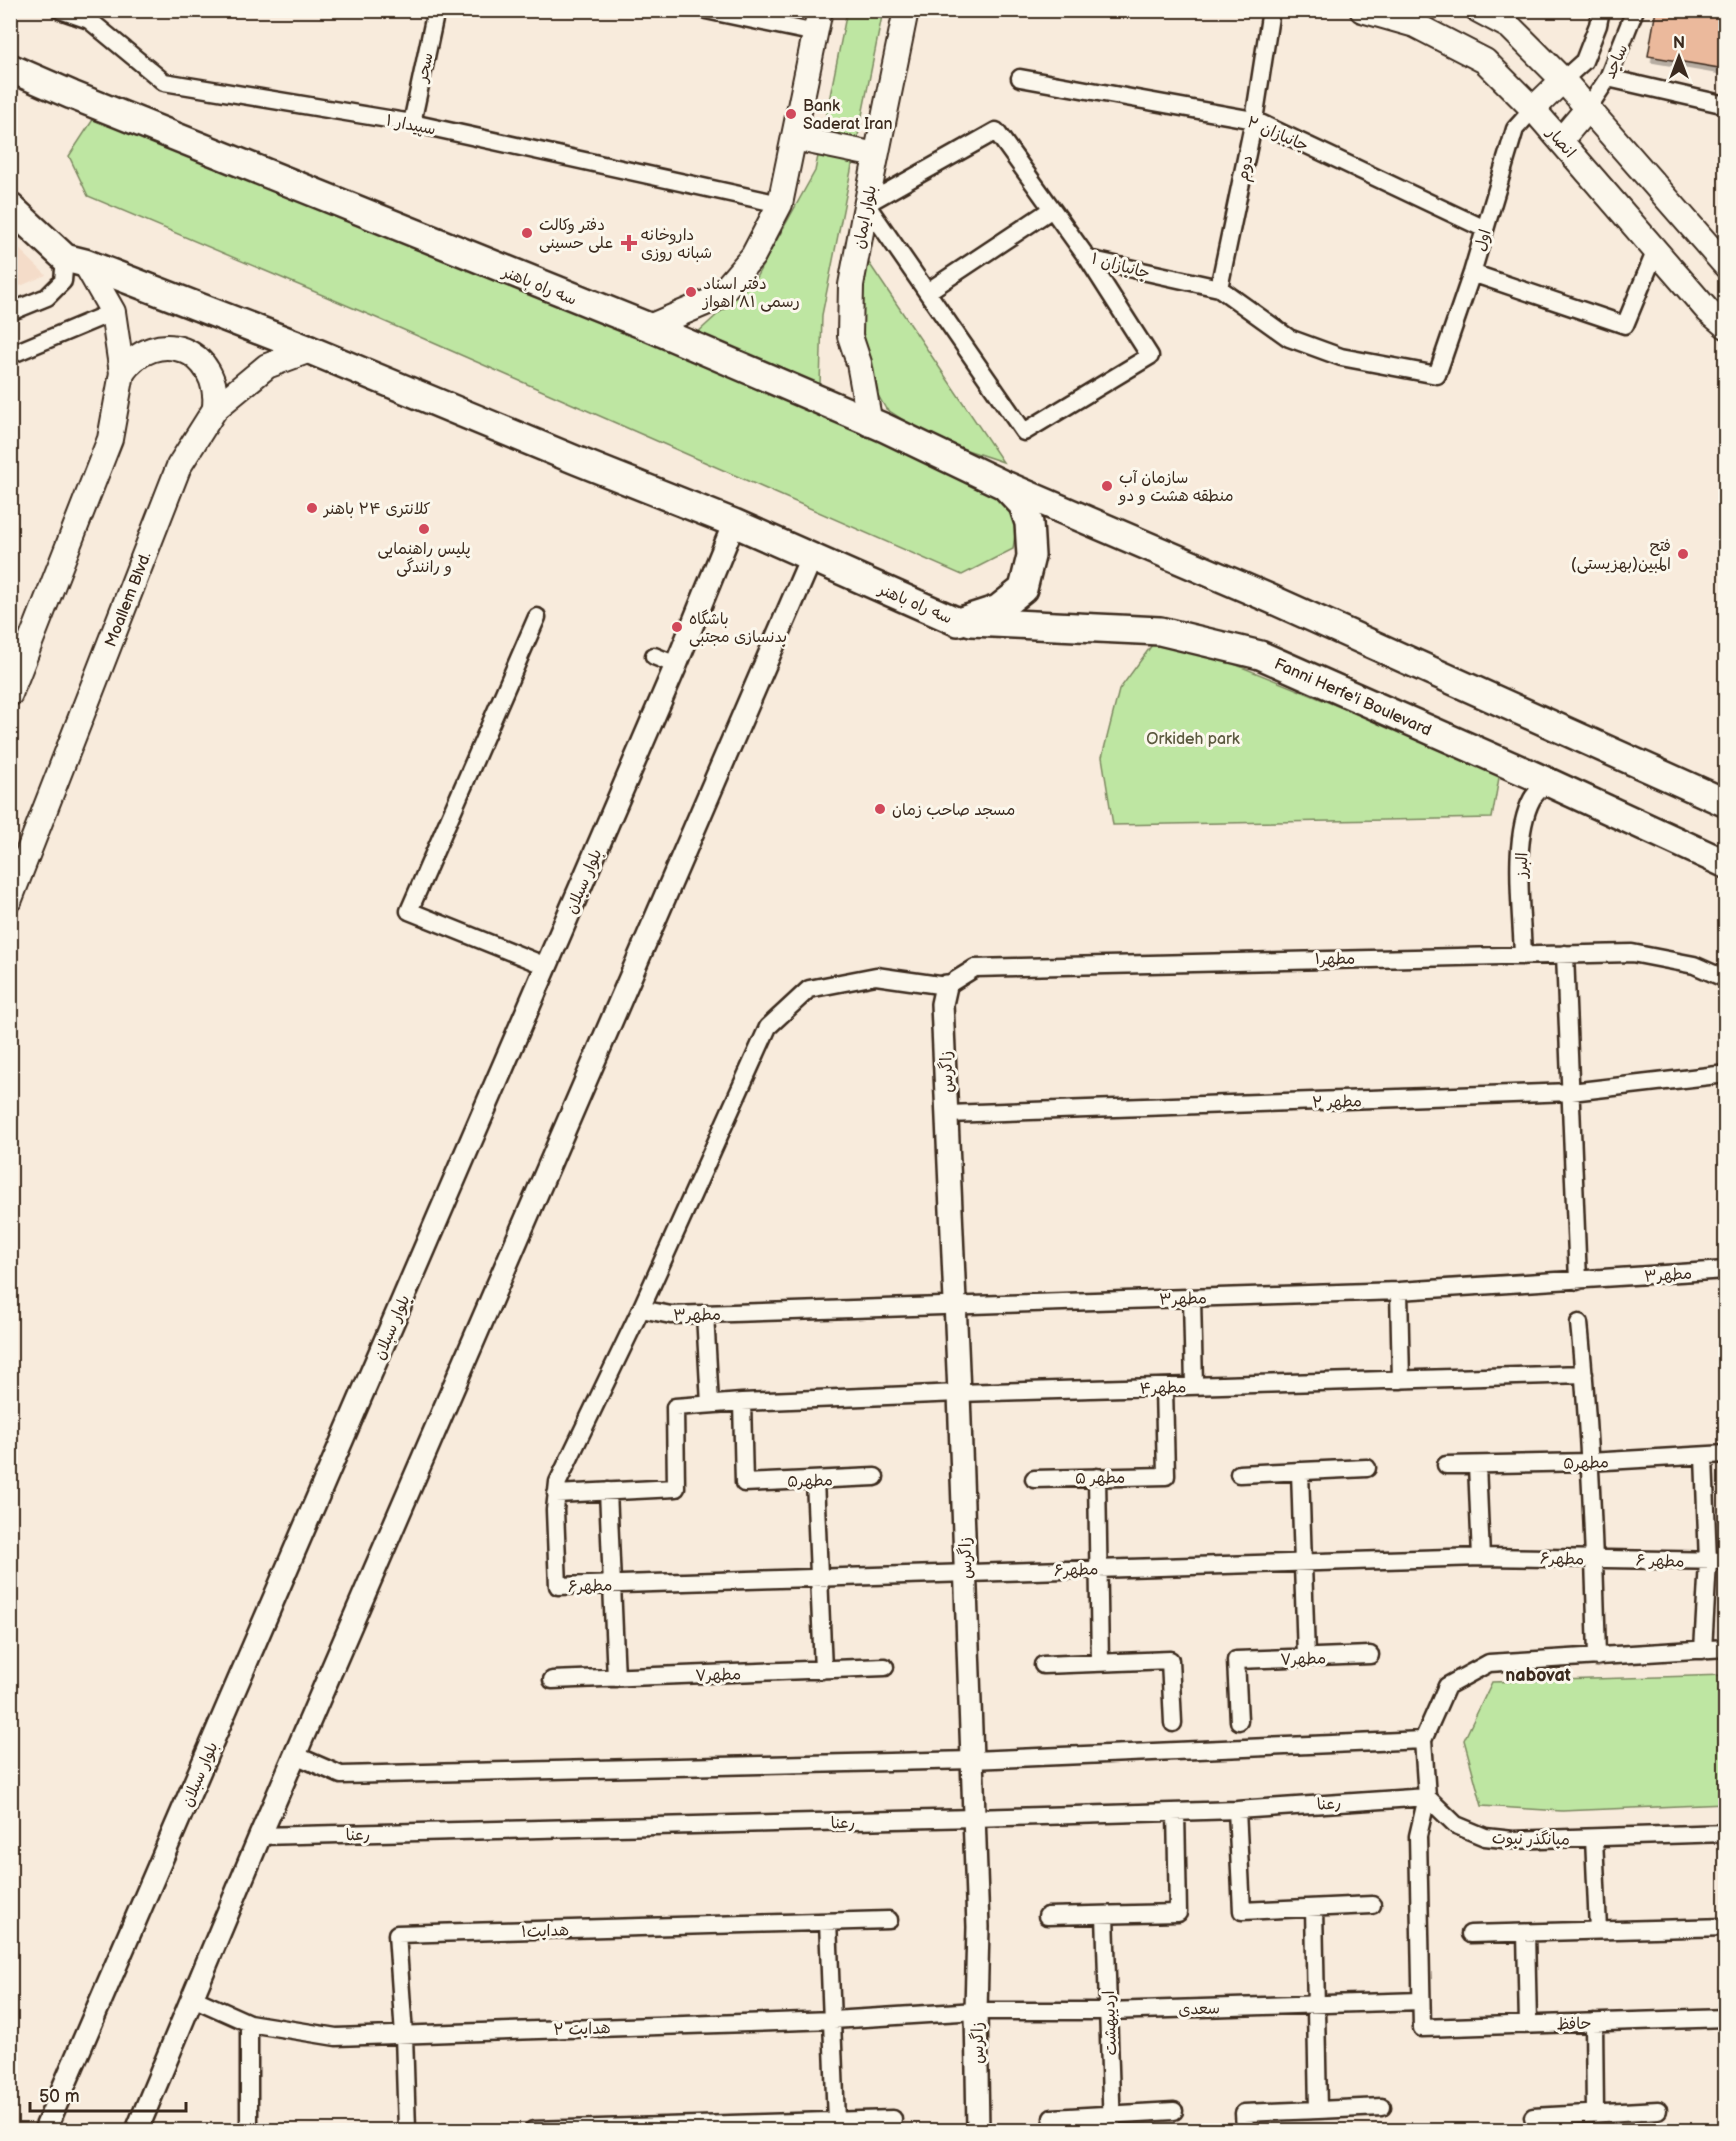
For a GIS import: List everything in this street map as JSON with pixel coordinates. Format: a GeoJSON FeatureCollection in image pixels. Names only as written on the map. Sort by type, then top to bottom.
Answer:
{"type":"FeatureCollection","features":[{"type":"Feature","properties":{"kind":"main road","name":"بلوار ایمان"},"geometry":{"type":"LineString","coordinates":[[870,424],[859,363],[850,336],[852,285],[866,204],[906,10]]}},
{"type":"Feature","properties":{"kind":"main road","name":"انصار"},"geometry":{"type":"LineString","coordinates":[[1362,10],[1415,25],[1485,61],[1533,109],[1708,310],[1725,326]]}},
{"type":"Feature","properties":{"kind":"main road"},"geometry":{"type":"LineString","coordinates":[[1478,10],[1510,27],[1563,80],[1725,266]]}},
{"type":"Feature","properties":{"kind":"main road"},"geometry":{"type":"LineString","coordinates":[[649,327],[717,298],[753,256],[780,204],[818,22]]}},
{"type":"Feature","properties":{"kind":"main road","name":"سه راه باهنر"},"geometry":{"type":"LineString","coordinates":[[10,68],[649,327],[870,424],[885,428],[1004,485],[1023,505],[1029,523],[1031,556],[1023,589],[998,609],[958,622],[734,523],[556,453],[310,351],[75,260],[12,208]]}},
{"type":"Feature","properties":{"kind":"main road"},"geometry":{"type":"LineString","coordinates":[[1533,109],[1563,80]]}},
{"type":"Feature","properties":{"kind":"main road"},"geometry":{"type":"LineString","coordinates":[[1561,140],[1588,108]]}},
{"type":"Feature","properties":{"kind":"main road"},"geometry":{"type":"LineString","coordinates":[[794,138],[876,155]]}},
{"type":"Feature","properties":{"kind":"main road"},"geometry":{"type":"LineString","coordinates":[[10,694],[110,439],[122,373],[113,312],[75,260]]}},
{"type":"Feature","properties":{"kind":"main road"},"geometry":{"type":"LineString","coordinates":[[122,373],[136,357],[155,348],[177,348],[187,351],[205,365],[211,375],[215,386],[215,409]]}},
{"type":"Feature","properties":{"kind":"main road","name":"Moallem Blvd."},"geometry":{"type":"LineString","coordinates":[[10,899],[179,466],[215,409],[267,366],[310,351]]}},
{"type":"Feature","properties":{"kind":"main road"},"geometry":{"type":"LineString","coordinates":[[1004,485],[1269,598],[1725,802]]}},
{"type":"Feature","properties":{"kind":"main road","name":"Fanni Herfe'i Boulevard"},"geometry":{"type":"LineString","coordinates":[[958,622],[1070,629],[1160,631],[1260,655],[1548,782],[1725,864]]}},
{"type":"Feature","properties":{"kind":"street","name":"سپیدار ۱"},"geometry":{"type":"LineString","coordinates":[[60,10],[90,15],[164,82],[412,123],[780,204]]}},
{"type":"Feature","properties":{"kind":"street","name":"سحر"},"geometry":{"type":"LineString","coordinates":[[412,123],[436,10]]}},
{"type":"Feature","properties":{"kind":"street"},"geometry":{"type":"LineString","coordinates":[[706,10],[818,22]]}},
{"type":"Feature","properties":{"kind":"street","name":"دوم"},"geometry":{"type":"LineString","coordinates":[[1219,288],[1254,120],[1271,10]]}},
{"type":"Feature","properties":{"kind":"street","name":"ساجد"},"geometry":{"type":"LineString","coordinates":[[1563,80],[1584,61],[1598,25],[1601,10]]}},
{"type":"Feature","properties":{"kind":"street","name":"ساجد"},"geometry":{"type":"LineString","coordinates":[[1588,108],[1608,78],[1635,10]]}},
{"type":"Feature","properties":{"kind":"street","name":"جانبازان ۲"},"geometry":{"type":"LineString","coordinates":[[1020,78],[1254,120],[1485,229]]}},
{"type":"Feature","properties":{"kind":"street"},"geometry":{"type":"LineString","coordinates":[[1608,78],[1725,105]]}},
{"type":"Feature","properties":{"kind":"street","name":"اول"},"geometry":{"type":"LineString","coordinates":[[1437,375],[1472,273],[1515,129],[1533,109]]}},
{"type":"Feature","properties":{"kind":"street","name":"جانبازان ۱"},"geometry":{"type":"LineString","coordinates":[[866,204],[996,131],[1088,259],[1219,288],[1289,338],[1341,357],[1437,375]]}},
{"type":"Feature","properties":{"kind":"street"},"geometry":{"type":"LineString","coordinates":[[866,204],[1024,432],[1150,356],[1088,259]]}},
{"type":"Feature","properties":{"kind":"street"},"geometry":{"type":"LineString","coordinates":[[927,292],[1052,209]]}},
{"type":"Feature","properties":{"kind":"street"},"geometry":{"type":"LineString","coordinates":[[1472,273],[1625,325],[1656,250]]}},
{"type":"Feature","properties":{"kind":"street"},"geometry":{"type":"LineString","coordinates":[[10,312],[47,297],[63,281],[75,260]]}},
{"type":"Feature","properties":{"kind":"street"},"geometry":{"type":"LineString","coordinates":[[10,355],[113,312]]}},
{"type":"Feature","properties":{"kind":"street","name":"بلوار سبلان"},"geometry":{"type":"LineString","coordinates":[[45,2130],[676,665],[734,523]]}},
{"type":"Feature","properties":{"kind":"street"},"geometry":{"type":"LineString","coordinates":[[137,2130],[260,1836],[811,558]]}},
{"type":"Feature","properties":{"kind":"street"},"geometry":{"type":"LineString","coordinates":[[537,617],[409,911],[546,966]]}},
{"type":"Feature","properties":{"kind":"street"},"geometry":{"type":"LineString","coordinates":[[654,657],[676,665]]}},
{"type":"Feature","properties":{"kind":"street","name":"البرز"},"geometry":{"type":"LineString","coordinates":[[1523,956],[1520,869],[1523,822],[1533,797],[1548,782]]}},
{"type":"Feature","properties":{"kind":"street","name":"مطهر۱"},"geometry":{"type":"LineString","coordinates":[[946,986],[975,968],[1632,952],[1694,964],[1725,978]]}},
{"type":"Feature","properties":{"kind":"street"},"geometry":{"type":"LineString","coordinates":[[1565,954],[1578,1281]]}},
{"type":"Feature","properties":{"kind":"street"},"geometry":{"type":"LineString","coordinates":[[616,1678],[608,1491],[556,1494],[558,1482],[640,1309],[768,1027],[809,989],[876,976],[946,986]]}},
{"type":"Feature","properties":{"kind":"street","name":"زاگرس"},"geometry":{"type":"LineString","coordinates":[[946,986],[942,1004],[960,1393],[978,1927],[976,2012],[978,2130]]}},
{"type":"Feature","properties":{"kind":"street","name":"مطهر ۲"},"geometry":{"type":"LineString","coordinates":[[948,1114],[1571,1092],[1725,1074]]}},
{"type":"Feature","properties":{"kind":"street","name":"مطهر۳"},"geometry":{"type":"LineString","coordinates":[[640,1309],[671,1315],[1399,1291],[1725,1270]]}},
{"type":"Feature","properties":{"kind":"street"},"geometry":{"type":"LineString","coordinates":[[1399,1291],[1401,1380]]}},
{"type":"Feature","properties":{"kind":"street"},"geometry":{"type":"LineString","coordinates":[[1192,1298],[1194,1386]]}},
{"type":"Feature","properties":{"kind":"street"},"geometry":{"type":"LineString","coordinates":[[705,1314],[710,1404]]}},
{"type":"Feature","properties":{"kind":"street"},"geometry":{"type":"LineString","coordinates":[[1579,1323],[1589,1462],[1597,1657]]}},
{"type":"Feature","properties":{"kind":"street","name":"مطهر۴"},"geometry":{"type":"LineString","coordinates":[[608,1491],[676,1488],[675,1407],[960,1393],[1584,1374]]}},
{"type":"Feature","properties":{"kind":"street","name":"مطهر ۵"},"geometry":{"type":"LineString","coordinates":[[1034,1479],[1166,1476],[1164,1387]]}},
{"type":"Feature","properties":{"kind":"street","name":"مطهر۵"},"geometry":{"type":"LineString","coordinates":[[742,1402],[744,1482],[875,1477]]}},
{"type":"Feature","properties":{"kind":"street","name":"مطهر۵"},"geometry":{"type":"LineString","coordinates":[[1446,1465],[1589,1462],[1725,1454]]}},
{"type":"Feature","properties":{"kind":"street"},"geometry":{"type":"LineString","coordinates":[[1703,1650],[1708,1562],[1704,1456]]}},
{"type":"Feature","properties":{"kind":"street"},"geometry":{"type":"LineString","coordinates":[[1477,1465],[1480,1557]]}},
{"type":"Feature","properties":{"kind":"street"},"geometry":{"type":"LineString","coordinates":[[1239,1474],[1367,1468]]}},
{"type":"Feature","properties":{"kind":"street"},"geometry":{"type":"LineString","coordinates":[[1300,1471],[1306,1657]]}},
{"type":"Feature","properties":{"kind":"street"},"geometry":{"type":"LineString","coordinates":[[1097,1477],[1100,1662]]}},
{"type":"Feature","properties":{"kind":"street"},"geometry":{"type":"LineString","coordinates":[[815,1480],[823,1670]]}},
{"type":"Feature","properties":{"kind":"street","name":"مطهر۶"},"geometry":{"type":"LineString","coordinates":[[556,1494],[558,1586],[1480,1557],[1594,1559]]}},
{"type":"Feature","properties":{"kind":"street","name":"مطهر ۶"},"geometry":{"type":"LineString","coordinates":[[1594,1559],[1725,1561]]}},
{"type":"Feature","properties":{"kind":"street"},"geometry":{"type":"LineString","coordinates":[[1421,2001],[1418,1836],[1427,1797],[1423,1740],[1447,1686],[1489,1663],[1725,1648]]}},
{"type":"Feature","properties":{"kind":"street","name":"مطهر۷"},"geometry":{"type":"LineString","coordinates":[[1239,1721],[1236,1660],[1370,1656]]}},
{"type":"Feature","properties":{"kind":"street"},"geometry":{"type":"LineString","coordinates":[[1043,1665],[1170,1660],[1173,1723]]}},
{"type":"Feature","properties":{"kind":"street","name":"مطهر۷"},"geometry":{"type":"LineString","coordinates":[[552,1680],[885,1667]]}},
{"type":"Feature","properties":{"kind":"street"},"geometry":{"type":"LineString","coordinates":[[295,1755],[341,1775],[972,1760],[1423,1740]]}},
{"type":"Feature","properties":{"kind":"street","name":"رعنا"},"geometry":{"type":"LineString","coordinates":[[260,1836],[1237,1810],[1427,1797]]}},
{"type":"Feature","properties":{"kind":"street","name":"میانگذر نبوت"},"geometry":{"type":"LineString","coordinates":[[1427,1797],[1456,1825],[1485,1838],[1594,1838],[1725,1833]]}},
{"type":"Feature","properties":{"kind":"street"},"geometry":{"type":"LineString","coordinates":[[1237,1810],[1242,1911],[1372,1905]]}},
{"type":"Feature","properties":{"kind":"street"},"geometry":{"type":"LineString","coordinates":[[1047,1916],[1178,1913],[1176,1812]]}},
{"type":"Feature","properties":{"kind":"street"},"geometry":{"type":"LineString","coordinates":[[1594,1838],[1598,1930]]}},
{"type":"Feature","properties":{"kind":"street"},"geometry":{"type":"LineString","coordinates":[[1314,1908],[1318,2110]]}},
{"type":"Feature","properties":{"kind":"street","name":"اردیبهشت"},"geometry":{"type":"LineString","coordinates":[[1105,1915],[1112,2123]]}},
{"type":"Feature","properties":{"kind":"street","name":"هدایت۱"},"geometry":{"type":"LineString","coordinates":[[407,2130],[404,2035],[397,1934],[889,1920]]}},
{"type":"Feature","properties":{"kind":"street"},"geometry":{"type":"LineString","coordinates":[[828,1922],[836,2121]]}},
{"type":"Feature","properties":{"kind":"street"},"geometry":{"type":"LineString","coordinates":[[1470,1934],[1725,1927]]}},
{"type":"Feature","properties":{"kind":"street"},"geometry":{"type":"LineString","coordinates":[[1526,1933],[1528,2025]]}},
{"type":"Feature","properties":{"kind":"street","name":"هدایت ۲"},"geometry":{"type":"LineString","coordinates":[[193,1998],[249,2023],[336,2037],[832,2020],[976,2012]]}},
{"type":"Feature","properties":{"kind":"street","name":"سعدی"},"geometry":{"type":"LineString","coordinates":[[976,2012],[1108,2011],[1421,2001]]}},
{"type":"Feature","properties":{"kind":"street","name":"حافظ"},"geometry":{"type":"LineString","coordinates":[[1421,2001],[1422,2028],[1725,2018]]}},
{"type":"Feature","properties":{"kind":"street"},"geometry":{"type":"LineString","coordinates":[[1594,2022],[1595,2114]]}},
{"type":"Feature","properties":{"kind":"street"},"geometry":{"type":"LineString","coordinates":[[249,2023],[249,2130]]}},
{"type":"Feature","properties":{"kind":"street"},"geometry":{"type":"LineString","coordinates":[[1245,2130],[1244,2113],[1382,2107]]}},
{"type":"Feature","properties":{"kind":"street"},"geometry":{"type":"LineString","coordinates":[[1533,2117],[1658,2110]]}},
{"type":"Feature","properties":{"kind":"street"},"geometry":{"type":"LineString","coordinates":[[1052,2118],[1112,2123],[1174,2111]]}},
{"type":"Feature","properties":{"kind":"street"},"geometry":{"type":"LineString","coordinates":[[533,2130],[702,2128],[893,2119]]}},
{"type":"Feature","properties":{"kind":"shaded area"},"geometry":{"type":"Polygon","coordinates":[[[11,241],[46,275],[11,290],[11,241]]]}},
{"type":"Feature","properties":{"kind":"green space"},"geometry":{"type":"Polygon","coordinates":[[[847,11],[883,11],[822,315],[820,385],[696,334],[754,281],[815,171],[847,11]]]}},
{"type":"Feature","properties":{"kind":"green space"},"geometry":{"type":"Polygon","coordinates":[[[94,118],[140,123],[833,421],[917,454],[999,493],[1017,520],[1013,549],[962,575],[372,316],[88,196],[69,156],[94,118]]]}},
{"type":"Feature","properties":{"kind":"green space"},"geometry":{"type":"Polygon","coordinates":[[[867,260],[1003,462],[931,438],[886,409],[867,376],[857,336],[867,260]]]}},
{"type":"Feature","properties":{"kind":"green space","name":"Orkideh park"},"geometry":{"type":"Polygon","coordinates":[[[1160,634],[1500,772],[1492,818],[1113,825],[1102,757],[1119,690],[1160,634]]]}},
{"type":"Feature","properties":{"kind":"green space"},"geometry":{"type":"Polygon","coordinates":[[[1725,1675],[1725,1804],[1562,1811],[1482,1806],[1464,1740],[1492,1682],[1725,1675]]]}},
{"type":"Feature","properties":{"kind":"building"},"geometry":{"type":"Polygon","coordinates":[[[1656,10],[1725,10],[1725,69],[1648,56],[1656,10]]]}},
{"type":"Feature","properties":{"kind":"place","name":"Bank Saderat Iran"},"geometry":{"type":"Point","coordinates":[791,114]}},
{"type":"Feature","properties":{"kind":"place","name":"دفتر وکالت علی حسینی"},"geometry":{"type":"Point","coordinates":[527,233]}},
{"type":"Feature","properties":{"kind":"place","name":"داروخانه شبانه روزی"},"geometry":{"type":"Point","coordinates":[629,243]}},
{"type":"Feature","properties":{"kind":"place","name":"دفتر اسناد رسمی ۸۱ اهواز"},"geometry":{"type":"Point","coordinates":[691,292]}},
{"type":"Feature","properties":{"kind":"place","name":"سازمان آب منطقه هشت و دو"},"geometry":{"type":"Point","coordinates":[1107,486]}},
{"type":"Feature","properties":{"kind":"place","name":"کلانتری ۲۴ باهنر"},"geometry":{"type":"Point","coordinates":[312,508]}},
{"type":"Feature","properties":{"kind":"place","name":"پلیس راهنمایی و رانندگی"},"geometry":{"type":"Point","coordinates":[424,529]}},
{"type":"Feature","properties":{"kind":"place","name":"فتح المبین(بهزیستی)"},"geometry":{"type":"Point","coordinates":[1683,554]}},
{"type":"Feature","properties":{"kind":"place","name":"باشگاه بدنسازی مجتبی"},"geometry":{"type":"Point","coordinates":[677,627]}},
{"type":"Feature","properties":{"kind":"place","name":"مسجد صاحب زمان"},"geometry":{"type":"Point","coordinates":[880,809]}},
{"type":"Feature","properties":{"kind":"district","name":"nabovat"},"geometry":{"type":"Point","coordinates":[1538,1675]}}]}
